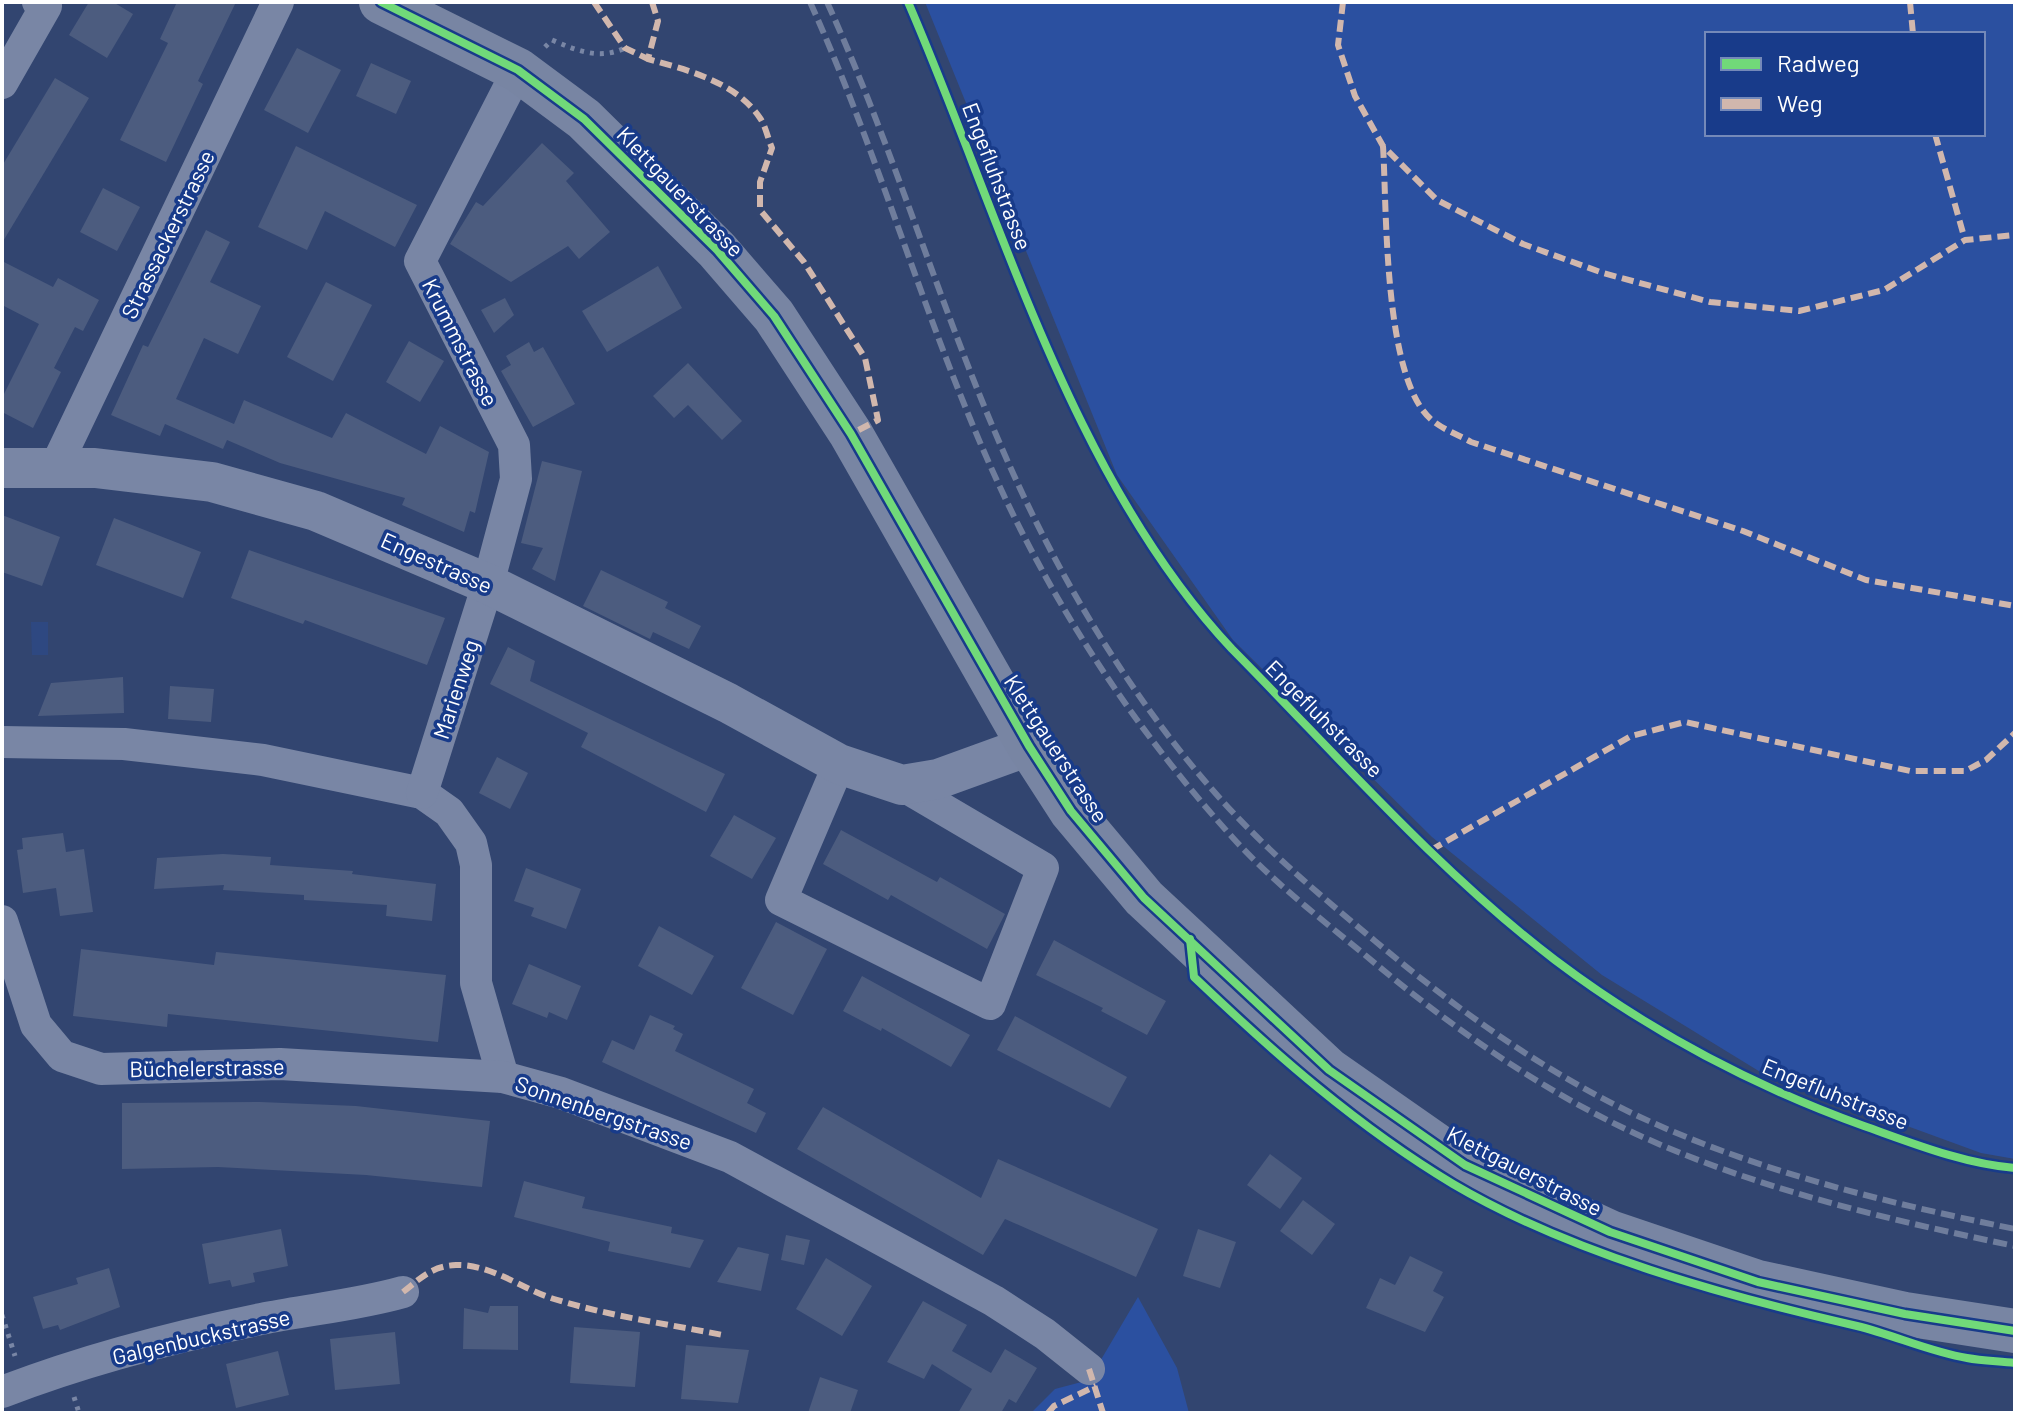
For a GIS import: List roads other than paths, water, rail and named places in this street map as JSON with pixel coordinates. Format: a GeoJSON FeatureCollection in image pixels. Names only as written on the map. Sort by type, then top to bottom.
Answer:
{"type":"FeatureCollection","features":[{"type":"Feature","properties":{"kind":"main road","name":"Klettgauerstrasse"},"geometry":{"type":"LineString","coordinates":[[381,2],[530,61],[584,119],[654,184],[774,316],[851,434],[1029,746],[1071,811],[1144,898],[1329,1070],[1465,1165],[1610,1232],[1758,1282],[1945,1322],[2015,1331]]}},
{"type":"Feature","properties":{"kind":"street"},"geometry":{"type":"LineString","coordinates":[[2,83],[46,6],[38,2]]}},
{"type":"Feature","properties":{"kind":"street","name":"Strassackerstrasse"},"geometry":{"type":"LineString","coordinates":[[56,466],[278,2]]}},
{"type":"Feature","properties":{"kind":"street","name":"Krummstrasse"},"geometry":{"type":"LineString","coordinates":[[488,584],[516,479],[514,445],[420,261],[530,61]]}},
{"type":"Feature","properties":{"kind":"street","name":"Engestrasse"},"geometry":{"type":"LineString","coordinates":[[2,468],[95,468],[227,486],[316,511],[488,584],[728,703],[839,764],[902,785],[1043,868],[990,1004],[781,900],[839,764]]}},
{"type":"Feature","properties":{"kind":"street","name":"Marienweg"},"geometry":{"type":"LineString","coordinates":[[422,793],[488,584]]}},
{"type":"Feature","properties":{"kind":"street","name":"Sonnenbergstrasse"},"geometry":{"type":"LineString","coordinates":[[2,742],[124,744],[263,760],[422,793],[449,812],[471,843],[476,865],[476,983],[503,1077],[561,1093],[730,1157],[994,1301],[1045,1334],[1089,1369]]}},
{"type":"Feature","properties":{"kind":"street","name":"Engestrasse"},"geometry":{"type":"LineString","coordinates":[[902,785],[938,779],[1029,746]]}},
{"type":"Feature","properties":{"kind":"street","name":"Büchelerstrasse"},"geometry":{"type":"LineString","coordinates":[[4,937],[36,1025],[62,1056],[101,1069],[280,1064],[503,1077]]}},
{"type":"Feature","properties":{"kind":"street","name":"Galgenbuckstrasse"},"geometry":{"type":"LineString","coordinates":[[13,1388],[162,1342],[268,1318],[356,1305],[403,1292]]}},
{"type":"Feature","properties":{"kind":"railway"},"geometry":{"type":"LineString","coordinates":[[810,2],[867,141],[972,423],[1036,559],[1126,705],[1205,806],[1248,854],[1297,899],[1428,1006],[1528,1075],[1598,1115],[1680,1153],[1774,1186],[1869,1213],[2015,1246]]}},
{"type":"Feature","properties":{"kind":"railway"},"geometry":{"type":"LineString","coordinates":[[827,2],[884,139],[988,416],[1051,551],[1093,625],[1141,699],[1195,769],[1252,832],[1328,901],[1437,991],[1502,1038],[1604,1099],[1685,1137],[1777,1170],[1871,1197],[2015,1229]]}}]}
